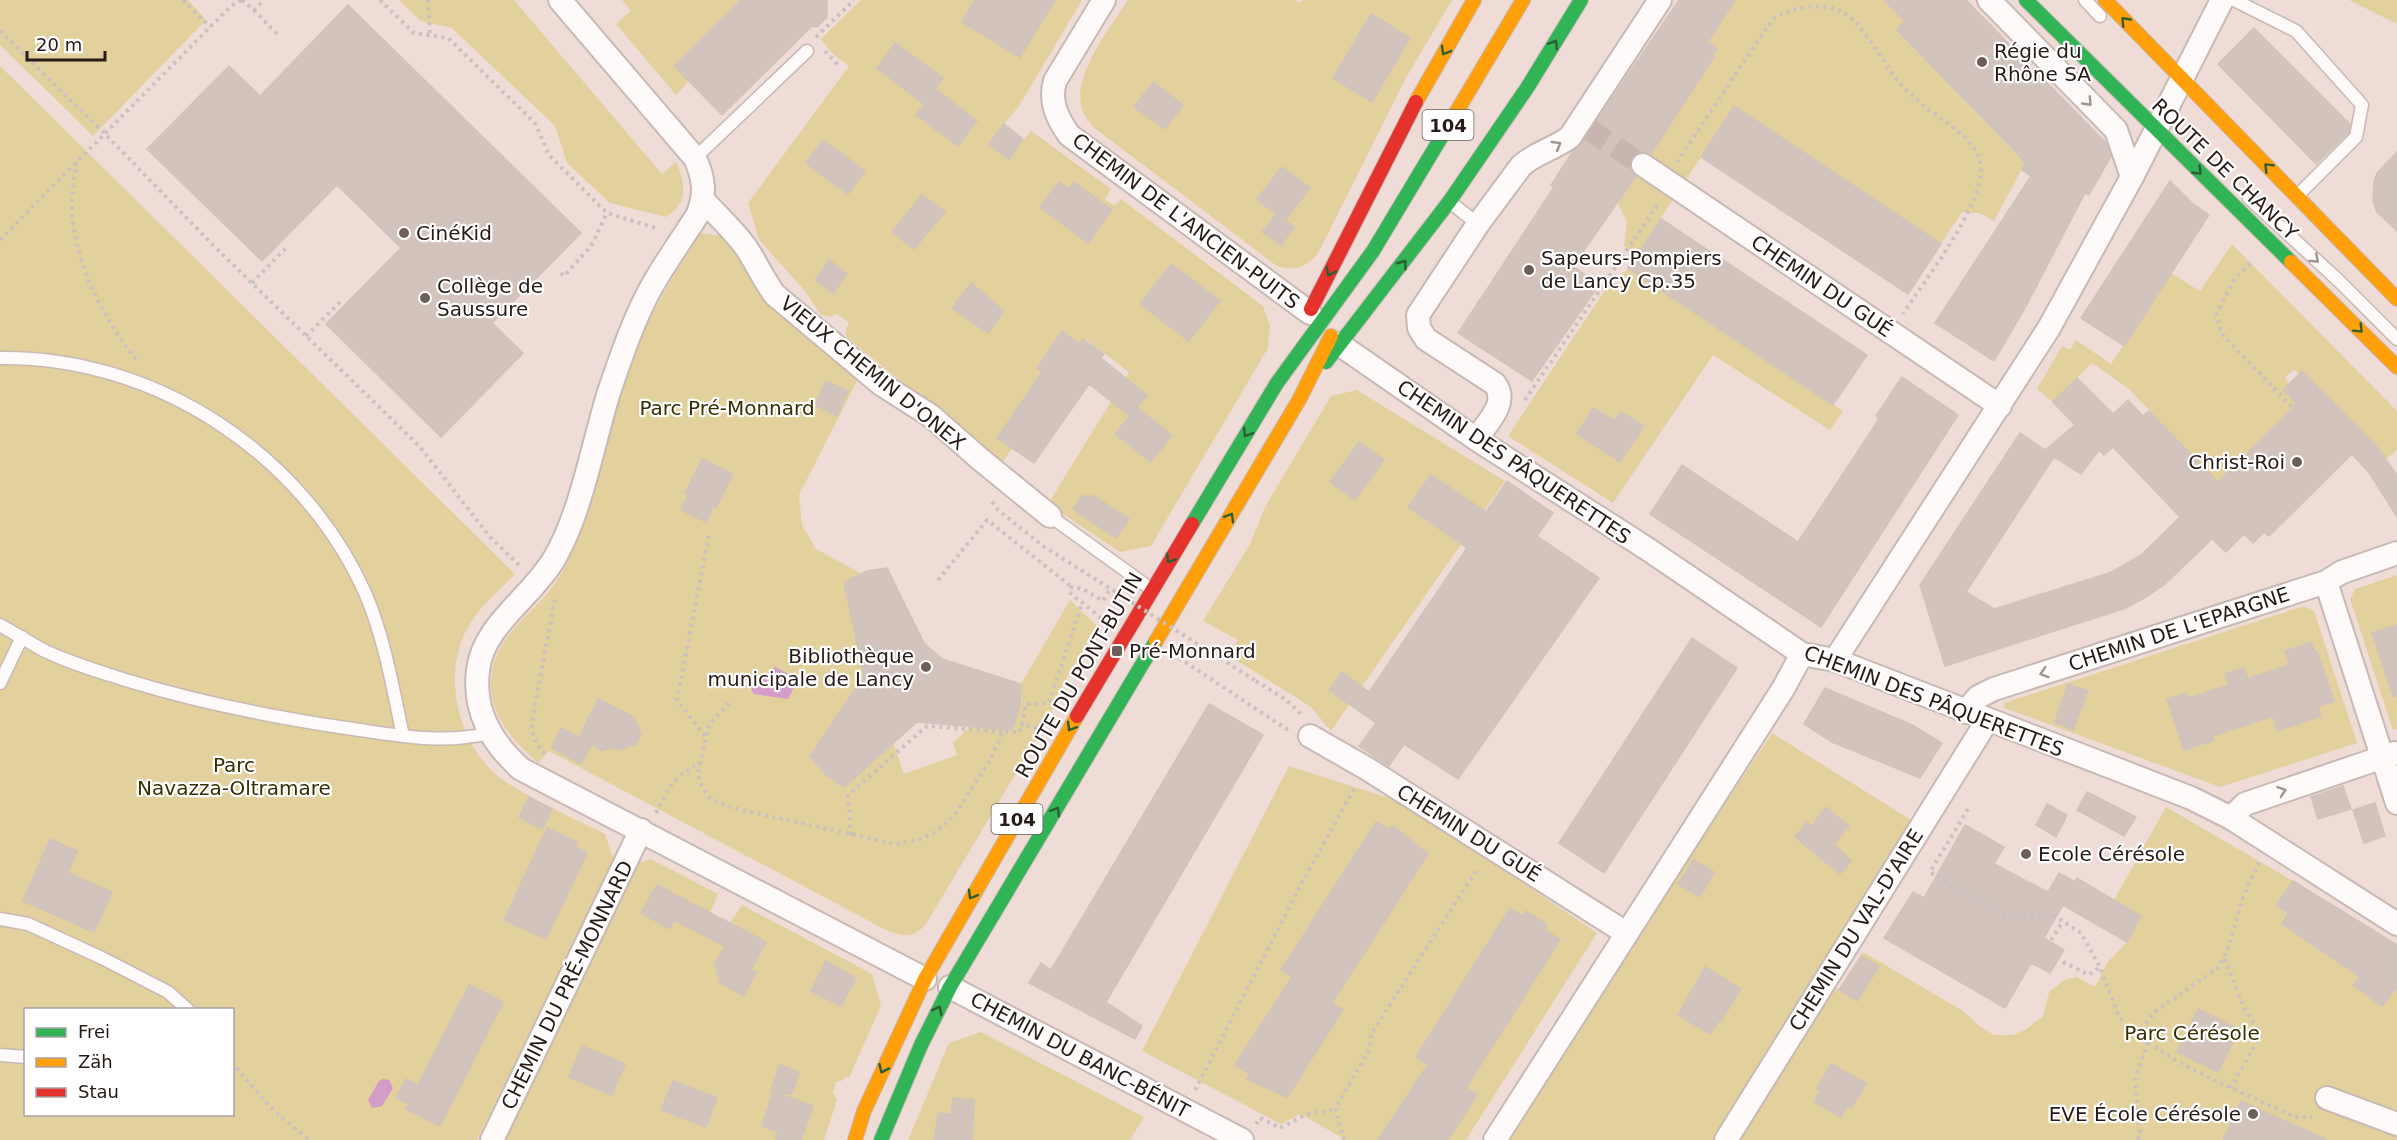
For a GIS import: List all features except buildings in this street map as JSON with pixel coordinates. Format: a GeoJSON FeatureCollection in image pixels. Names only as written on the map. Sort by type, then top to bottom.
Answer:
{"type":"FeatureCollection","features":[{"type":"Feature","properties":{"kind":"main road"},"geometry":{"type":"LineString","coordinates":[[1277,383],[1419,96],[1474,0]]}},
{"type":"Feature","properties":{"kind":"main road","name":"ROUTE DU PONT-BUTIN"},"geometry":{"type":"LineString","coordinates":[[880,1140],[921,1045],[950,987],[1299,400],[1373,251],[1523,0]]}},
{"type":"Feature","properties":{"kind":"main road"},"geometry":{"type":"LineString","coordinates":[[1299,400],[1339,344],[1449,202],[1527,88],[1581,0]]}},
{"type":"Feature","properties":{"kind":"main road","name":"ROUTE DE CHANCY"},"geometry":{"type":"LineString","coordinates":[[2026,0],[2158,117],[2397,367]]}},
{"type":"Feature","properties":{"kind":"main road","name":"ROUTE DE CHANCY"},"geometry":{"type":"LineString","coordinates":[[2105,0],[2177,89],[2297,196],[2397,299]]}},
{"type":"Feature","properties":{"kind":"main road","name":"ROUTE DU PONT-BUTIN"},"geometry":{"type":"LineString","coordinates":[[855,1140],[864,1111],[926,979],[974,891],[1277,383],[1373,251]]}},
{"type":"Feature","properties":{"kind":"street"},"geometry":{"type":"LineString","coordinates":[[560,0],[695,158],[705,185],[698,214],[656,280],[639,312],[610,390],[563,542],[541,580],[502,620],[483,650],[478,668],[478,705],[490,733],[500,748],[521,769],[648,817],[926,979]]}},
{"type":"Feature","properties":{"kind":"street","name":"CHEMIN DE L'ANCIEN-PUITS"},"geometry":{"type":"LineString","coordinates":[[1104,0],[1055,81],[1052,91],[1053,105],[1068,135],[1310,313]]}},
{"type":"Feature","properties":{"kind":"street"},"geometry":{"type":"LineString","coordinates":[[1476,439],[1500,402],[1500,392],[1495,384],[1426,339],[1419,328],[1418,315],[1478,224],[1528,159],[1555,148],[1583,126],[1660,0]]}},
{"type":"Feature","properties":{"kind":"street"},"geometry":{"type":"LineString","coordinates":[[1989,0],[2116,130],[2132,177]]}},
{"type":"Feature","properties":{"kind":"street"},"geometry":{"type":"LineString","coordinates":[[1835,660],[2049,328],[2132,177],[2158,117],[2177,89],[2222,0]]}},
{"type":"Feature","properties":{"kind":"street","name":"CHEMIN DU GUÉ"},"geometry":{"type":"LineString","coordinates":[[1643,165],[2000,406]]}},
{"type":"Feature","properties":{"kind":"street","name":"VIEUX CHEMIN D'ONEX"},"geometry":{"type":"LineString","coordinates":[[703,200],[735,233],[775,295],[881,384],[931,416],[1050,516]]}},
{"type":"Feature","properties":{"kind":"street","name":"CHEMIN DES PÂQUERETTES"},"geometry":{"type":"LineString","coordinates":[[1339,344],[1476,439],[1646,548],[1802,654],[1835,660],[1987,721],[2191,798],[2231,818],[2397,924]]}},
{"type":"Feature","properties":{"kind":"street","name":"CHEMIN DE L'EPARGNE"},"geometry":{"type":"LineString","coordinates":[[1965,712],[1978,697],[1994,689],[2326,582],[2342,572],[2397,553]]}},
{"type":"Feature","properties":{"kind":"street"},"geometry":{"type":"LineString","coordinates":[[2326,582],[2390,754],[2397,803]]}},
{"type":"Feature","properties":{"kind":"street"},"geometry":{"type":"LineString","coordinates":[[1495,1140],[1783,689],[1802,654]]}},
{"type":"Feature","properties":{"kind":"street","name":"CHEMIN DU VAL-D'AIRE"},"geometry":{"type":"LineString","coordinates":[[1726,1140],[1987,721]]}},
{"type":"Feature","properties":{"kind":"street","name":"CHEMIN DU GUÉ"},"geometry":{"type":"LineString","coordinates":[[1310,736],[1366,768],[1626,933]]}},
{"type":"Feature","properties":{"kind":"street"},"geometry":{"type":"LineString","coordinates":[[2231,818],[2245,804],[2390,754]]}},
{"type":"Feature","properties":{"kind":"street","name":"CHEMIN DU PRÉ-MONNARD"},"geometry":{"type":"LineString","coordinates":[[492,1140],[648,817]]}},
{"type":"Feature","properties":{"kind":"street","name":"CHEMIN DU BANC-BÉNIT"},"geometry":{"type":"LineString","coordinates":[[950,987],[1242,1140]]}},
{"type":"Feature","properties":{"kind":"street"},"geometry":{"type":"LineString","coordinates":[[2327,1098],[2397,1124]]}},
{"type":"Feature","properties":{"kind":"lane"},"geometry":{"type":"LineString","coordinates":[[2085,0],[2110,26]]}},
{"type":"Feature","properties":{"kind":"lane"},"geometry":{"type":"LineString","coordinates":[[2234,0],[2296,31],[2362,105],[2356,137],[2297,196]]}},
{"type":"Feature","properties":{"kind":"lane"},"geometry":{"type":"LineString","coordinates":[[695,158],[807,51]]}},
{"type":"Feature","properties":{"kind":"lane"},"geometry":{"type":"LineString","coordinates":[[2107,62],[2158,117]]}},
{"type":"Feature","properties":{"kind":"lane"},"geometry":{"type":"LineString","coordinates":[[2241,190],[2339,281],[2397,339]]}},
{"type":"Feature","properties":{"kind":"lane"},"geometry":{"type":"LineString","coordinates":[[1449,202],[1478,224]]}},
{"type":"Feature","properties":{"kind":"lane"},"geometry":{"type":"LineString","coordinates":[[0,357],[36,359],[85,367],[162,391],[213,419],[253,448],[288,481],[327,527],[366,596],[386,657],[403,736]]}},
{"type":"Feature","properties":{"kind":"lane","name":"VIEUX CHEMIN D'ONEX"},"geometry":{"type":"LineString","coordinates":[[1050,516],[1152,590]]}},
{"type":"Feature","properties":{"kind":"lane"},"geometry":{"type":"LineString","coordinates":[[0,625],[43,650],[80,664],[198,700],[280,718],[434,741],[466,739],[490,733]]}},
{"type":"Feature","properties":{"kind":"lane"},"geometry":{"type":"LineString","coordinates":[[0,683],[22,637]]}},
{"type":"Feature","properties":{"kind":"lane"},"geometry":{"type":"LineString","coordinates":[[0,919],[28,924],[102,958],[168,992],[186,1008]]}},
{"type":"Feature","properties":{"kind":"lane"},"geometry":{"type":"LineString","coordinates":[[0,1054],[24,1057]]}},
{"type":"Feature","properties":{"kind":"path"},"geometry":{"type":"LineString","coordinates":[[183,0],[210,27]]}},
{"type":"Feature","properties":{"kind":"path"},"geometry":{"type":"LineString","coordinates":[[0,240],[231,6],[242,0],[277,34]]}},
{"type":"Feature","properties":{"kind":"path"},"geometry":{"type":"LineString","coordinates":[[254,10],[264,0]]}},
{"type":"Feature","properties":{"kind":"path"},"geometry":{"type":"LineString","coordinates":[[380,0],[414,33],[448,38],[535,123],[549,155],[607,213],[634,219],[666,233]]}},
{"type":"Feature","properties":{"kind":"path"},"geometry":{"type":"LineString","coordinates":[[429,0],[430,36]]}},
{"type":"Feature","properties":{"kind":"path"},"geometry":{"type":"LineString","coordinates":[[817,42],[814,39],[854,0]]}},
{"type":"Feature","properties":{"kind":"path"},"geometry":{"type":"LineString","coordinates":[[1520,407],[1669,182],[1772,20],[1779,13],[1790,9],[1832,7],[1845,14],[1875,46],[1899,82],[1924,106],[1964,138],[1975,150],[1981,164],[1981,178],[1969,212],[1891,333]]}},
{"type":"Feature","properties":{"kind":"path"},"geometry":{"type":"LineString","coordinates":[[0,31],[420,447],[489,537],[524,570]]}},
{"type":"Feature","properties":{"kind":"path"},"geometry":{"type":"LineString","coordinates":[[829,56],[838,65]]}},
{"type":"Feature","properties":{"kind":"path"},"geometry":{"type":"LineString","coordinates":[[76,162],[72,198],[74,225],[91,283],[110,323],[162,391]]}},
{"type":"Feature","properties":{"kind":"path"},"geometry":{"type":"LineString","coordinates":[[561,273],[564,276],[591,246],[607,213]]}},
{"type":"Feature","properties":{"kind":"path"},"geometry":{"type":"LineString","coordinates":[[252,283],[287,247]]}},
{"type":"Feature","properties":{"kind":"path"},"geometry":{"type":"LineString","coordinates":[[2254,258],[2232,282],[2217,314],[2221,333],[2293,408]]}},
{"type":"Feature","properties":{"kind":"path"},"geometry":{"type":"LineString","coordinates":[[306,336],[341,301]]}},
{"type":"Feature","properties":{"kind":"path"},"geometry":{"type":"LineString","coordinates":[[938,580],[987,520],[1072,587],[1083,589],[1103,601],[1110,589]]}},
{"type":"Feature","properties":{"kind":"path"},"geometry":{"type":"LineString","coordinates":[[705,736],[677,699],[709,535]]}},
{"type":"Feature","properties":{"kind":"path"},"geometry":{"type":"LineString","coordinates":[[1043,546],[1296,707],[1308,723],[1310,736],[1280,726],[1177,657]]}},
{"type":"Feature","properties":{"kind":"path"},"geometry":{"type":"LineString","coordinates":[[1072,587],[1068,592],[1104,620]]}},
{"type":"Feature","properties":{"kind":"path"},"geometry":{"type":"LineString","coordinates":[[546,754],[536,743],[532,730],[556,594]]}},
{"type":"Feature","properties":{"kind":"path"},"geometry":{"type":"LineString","coordinates":[[851,835],[848,795],[927,726],[1020,732],[1026,704],[1049,704],[1082,603]]}},
{"type":"Feature","properties":{"kind":"path"},"geometry":{"type":"LineString","coordinates":[[729,703],[709,725],[698,764],[699,779],[711,799],[721,805],[895,844],[918,840],[935,832],[954,816],[978,782],[1003,732]]}},
{"type":"Feature","properties":{"kind":"path"},"geometry":{"type":"LineString","coordinates":[[1022,724],[1029,725]]}},
{"type":"Feature","properties":{"kind":"path"},"geometry":{"type":"LineString","coordinates":[[666,819],[648,817],[671,783],[681,773],[698,764]]}},
{"type":"Feature","properties":{"kind":"path"},"geometry":{"type":"LineString","coordinates":[[1198,1085],[1305,877],[1366,768]]}},
{"type":"Feature","properties":{"kind":"path"},"geometry":{"type":"LineString","coordinates":[[1968,809],[1930,872],[2013,920],[2030,915],[2055,916],[2081,933],[2100,967],[2119,1017],[2136,1035],[2177,1061],[2295,1117],[2311,1117],[2318,1100],[2327,1098]]}},
{"type":"Feature","properties":{"kind":"path"},"geometry":{"type":"LineString","coordinates":[[1344,1140],[1335,1109],[1370,1048],[1371,1034],[1492,847]]}},
{"type":"Feature","properties":{"kind":"path"},"geometry":{"type":"LineString","coordinates":[[2136,1035],[2155,1012],[2210,975],[2224,958],[2243,897],[2260,858]]}},
{"type":"Feature","properties":{"kind":"path"},"geometry":{"type":"LineString","coordinates":[[2051,940],[2062,921]]}},
{"type":"Feature","properties":{"kind":"path"},"geometry":{"type":"LineString","coordinates":[[2224,958],[2244,1008],[2258,1029],[2259,1036],[2231,1088]]}},
{"type":"Feature","properties":{"kind":"path"},"geometry":{"type":"LineString","coordinates":[[2063,962],[2089,975],[2100,967]]}},
{"type":"Feature","properties":{"kind":"path"},"geometry":{"type":"LineString","coordinates":[[2139,1140],[2136,1080],[2148,1042]]}},
{"type":"Feature","properties":{"kind":"path"},"geometry":{"type":"LineString","coordinates":[[234,1065],[274,1112],[311,1140]]}},
{"type":"Feature","properties":{"kind":"path"},"geometry":{"type":"LineString","coordinates":[[1260,1118],[1280,1128],[1305,1115],[1335,1109]]}},
{"type":"Feature","properties":{"kind":"green space"},"geometry":{"type":"Polygon","coordinates":[[[0,0],[188,0],[206,20],[93,136],[0,45],[0,0]]]}},
{"type":"Feature","properties":{"kind":"green space"},"geometry":{"type":"Polygon","coordinates":[[[399,0],[514,0],[662,174],[676,162],[683,185],[678,206],[666,217],[610,203],[567,163],[555,126],[452,28],[421,21],[399,0]]]}},
{"type":"Feature","properties":{"kind":"green space"},"geometry":{"type":"Polygon","coordinates":[[[622,0],[741,0],[674,65],[689,81],[676,95],[616,24],[631,11],[622,0]]]}},
{"type":"Feature","properties":{"kind":"green space"},"geometry":{"type":"Polygon","coordinates":[[[861,0],[1082,0],[1019,106],[1004,124],[1024,140],[1031,131],[1111,189],[1105,199],[1115,206],[1121,199],[1263,306],[1270,326],[1268,348],[1151,546],[1120,552],[1048,504],[1129,372],[1084,338],[1080,344],[1062,332],[1037,368],[1042,372],[998,438],[1012,448],[1002,463],[846,337],[849,323],[837,314],[830,317],[821,315],[805,291],[759,240],[748,203],[849,66],[832,53],[821,39],[861,0]]]}},
{"type":"Feature","properties":{"kind":"green space"},"geometry":{"type":"Polygon","coordinates":[[[1128,0],[1296,0],[1299,3],[1303,0],[1452,0],[1406,78],[1317,255],[1303,266],[1289,268],[1277,266],[1093,127],[1085,115],[1080,98],[1087,68],[1128,0]]]}},
{"type":"Feature","properties":{"kind":"green space"},"geometry":{"type":"Polygon","coordinates":[[[1735,0],[1884,0],[1905,21],[1897,30],[2025,163],[1994,221],[1979,213],[1962,212],[1941,244],[1734,107],[1637,254],[1624,246],[1627,222],[1618,204],[1714,58],[1712,56],[1717,48],[1708,41],[1735,0]]]}},
{"type":"Feature","properties":{"kind":"green space"},"geometry":{"type":"Polygon","coordinates":[[[2349,0],[2397,0],[2397,24],[2349,0]]]}},
{"type":"Feature","properties":{"kind":"green space","name":"Parc Navazza-Oltramare"},"geometry":{"type":"Polygon","coordinates":[[[0,66],[515,574],[478,612],[463,637],[457,659],[455,681],[457,704],[464,726],[474,747],[487,765],[503,780],[540,802],[605,834],[614,861],[477,1140],[0,1140],[0,66]]]}},
{"type":"Feature","properties":{"kind":"green space","name":"Parc Pré-Monnard"},"geometry":{"type":"Polygon","coordinates":[[[700,233],[721,236],[731,246],[762,292],[780,312],[857,381],[799,495],[802,525],[816,549],[862,574],[844,583],[864,676],[811,756],[825,774],[844,787],[893,743],[904,774],[957,755],[953,743],[971,726],[1012,730],[1022,699],[1020,698],[1021,684],[1070,600],[1097,626],[1059,691],[1050,716],[926,924],[913,934],[904,935],[888,931],[549,751],[538,763],[518,744],[502,723],[492,699],[492,671],[496,657],[510,633],[549,591],[568,560],[587,514],[615,414],[637,349],[661,298],[700,233]]]}},
{"type":"Feature","properties":{"kind":"green space"},"geometry":{"type":"Polygon","coordinates":[[[2232,244],[2397,411],[2397,450],[2386,459],[2303,372],[2300,375],[2294,369],[2285,378],[2290,384],[2283,390],[2297,404],[2218,482],[2129,389],[2092,363],[2053,402],[2037,389],[2062,346],[2070,350],[2076,340],[2111,364],[2171,273],[2200,291],[2232,244]]]}},
{"type":"Feature","properties":{"kind":"green space"},"geometry":{"type":"Polygon","coordinates":[[[1628,268],[1843,411],[1830,430],[1713,355],[1613,503],[1508,436],[1609,284],[1614,287],[1628,268]]]}},
{"type":"Feature","properties":{"kind":"green space"},"geometry":{"type":"Polygon","coordinates":[[[1357,390],[1505,481],[1331,731],[1311,707],[1228,655],[1238,640],[1203,621],[1250,544],[1265,507],[1331,396],[1357,390]]]}},
{"type":"Feature","properties":{"kind":"green space"},"geometry":{"type":"Polygon","coordinates":[[[2397,575],[2397,729],[2393,730],[2350,599],[2355,589],[2397,575]]]}},
{"type":"Feature","properties":{"kind":"green space"},"geometry":{"type":"Polygon","coordinates":[[[2304,606],[2314,611],[2357,743],[2220,787],[2005,708],[2004,703],[2304,606]]]}},
{"type":"Feature","properties":{"kind":"green space"},"geometry":{"type":"Polygon","coordinates":[[[1772,733],[1916,823],[1719,1140],[1510,1140],[1653,912],[1772,733]]]}},
{"type":"Feature","properties":{"kind":"green space"},"geometry":{"type":"Polygon","coordinates":[[[1289,766],[1389,798],[1442,829],[1597,933],[1466,1140],[1346,1140],[1300,1114],[1281,1124],[1142,1051],[1289,766]]]}},
{"type":"Feature","properties":{"kind":"green space","name":"Parc Cérésole"},"geometry":{"type":"Polygon","coordinates":[[[2166,807],[2293,881],[2276,905],[2360,977],[2354,985],[2382,1006],[2397,987],[2397,1140],[1737,1140],[1832,985],[1857,1001],[1879,967],[1861,956],[1863,952],[1963,1011],[1979,1026],[1994,1035],[2013,1035],[2025,1030],[2043,1016],[2049,992],[2064,980],[2076,977],[2095,987],[2107,963],[2127,942],[2141,916],[2114,900],[2166,807]]]}},
{"type":"Feature","properties":{"kind":"green space"},"geometry":{"type":"Polygon","coordinates":[[[651,859],[718,894],[710,913],[730,923],[742,905],[872,974],[881,1006],[849,1078],[845,1077],[844,1080],[836,1082],[833,1092],[837,1100],[824,1140],[502,1140],[638,863],[651,859]]]}},
{"type":"Feature","properties":{"kind":"green space"},"geometry":{"type":"Polygon","coordinates":[[[981,1032],[1144,1117],[1130,1140],[908,1140],[949,1043],[981,1032]]]}},
{"type":"Feature","properties":{"kind":"shaded area"},"geometry":{"type":"Polygon","coordinates":[[[775,667],[795,678],[797,682],[788,699],[754,694],[752,691],[751,688],[775,667]]]}},
{"type":"Feature","properties":{"kind":"shaded area"},"geometry":{"type":"Polygon","coordinates":[[[389,1080],[393,1088],[382,1106],[372,1108],[368,1100],[379,1081],[389,1080]]]}},
{"type":"Feature","properties":{"kind":"tunnel"},"geometry":{"type":"LineString","coordinates":[[1588,129],[1643,165]]}},
{"type":"Feature","properties":{"kind":"traffic: fast"},"geometry":{"type":"LineString","coordinates":[[1326,362],[1449,202],[1527,88],[1581,0]]}},
{"type":"Feature","properties":{"kind":"traffic: fast"},"geometry":{"type":"LineString","coordinates":[[2026,0],[2291,262]]}},
{"type":"Feature","properties":{"kind":"traffic: fast"},"geometry":{"type":"LineString","coordinates":[[1192,524],[1277,383],[1373,251],[1451,121]]}},
{"type":"Feature","properties":{"kind":"traffic: fast"},"geometry":{"type":"LineString","coordinates":[[881,1140],[921,1045],[950,987],[1156,641]]}},
{"type":"Feature","properties":{"kind":"traffic: slow"},"geometry":{"type":"LineString","coordinates":[[1416,102],[1474,0]]}},
{"type":"Feature","properties":{"kind":"traffic: slow"},"geometry":{"type":"LineString","coordinates":[[1451,121],[1523,0]]}},
{"type":"Feature","properties":{"kind":"traffic: slow"},"geometry":{"type":"LineString","coordinates":[[2105,0],[2397,299]]}},
{"type":"Feature","properties":{"kind":"traffic: slow"},"geometry":{"type":"LineString","coordinates":[[2291,262],[2397,367]]}},
{"type":"Feature","properties":{"kind":"traffic: slow"},"geometry":{"type":"LineString","coordinates":[[1156,641],[1299,400],[1331,336]]}},
{"type":"Feature","properties":{"kind":"traffic: slow"},"geometry":{"type":"LineString","coordinates":[[855,1140],[864,1111],[925,979],[1077,716]]}},
{"type":"Feature","properties":{"kind":"traffic: jam"},"geometry":{"type":"LineString","coordinates":[[1311,309],[1416,102]]}},
{"type":"Feature","properties":{"kind":"traffic: jam"},"geometry":{"type":"LineString","coordinates":[[1077,716],[1192,524]]}},
{"type":"Feature","properties":{"kind":"place","name":"Régie du Rhône SA"},"geometry":{"type":"Point","coordinates":[1982,62]}},
{"type":"Feature","properties":{"kind":"place","name":"CinéKid"},"geometry":{"type":"Point","coordinates":[404,233]}},
{"type":"Feature","properties":{"kind":"place","name":"Sapeurs-Pompiers de Lancy Cp.35"},"geometry":{"type":"Point","coordinates":[1529,270]}},
{"type":"Feature","properties":{"kind":"place","name":"Collège de Saussure"},"geometry":{"type":"Point","coordinates":[425,298]}},
{"type":"Feature","properties":{"kind":"place","name":"Christ-Roi"},"geometry":{"type":"Point","coordinates":[2297,462]}},
{"type":"Feature","properties":{"kind":"place","name":"Pré-Monnard"},"geometry":{"type":"Point","coordinates":[1117,651]}},
{"type":"Feature","properties":{"kind":"place","name":"Bibliothèque municipale de Lancy"},"geometry":{"type":"Point","coordinates":[926,667]}},
{"type":"Feature","properties":{"kind":"place","name":"Ecole Cérésole"},"geometry":{"type":"Point","coordinates":[2026,854]}},
{"type":"Feature","properties":{"kind":"place","name":"EVE École Cérésole"},"geometry":{"type":"Point","coordinates":[2253,1114]}}]}
